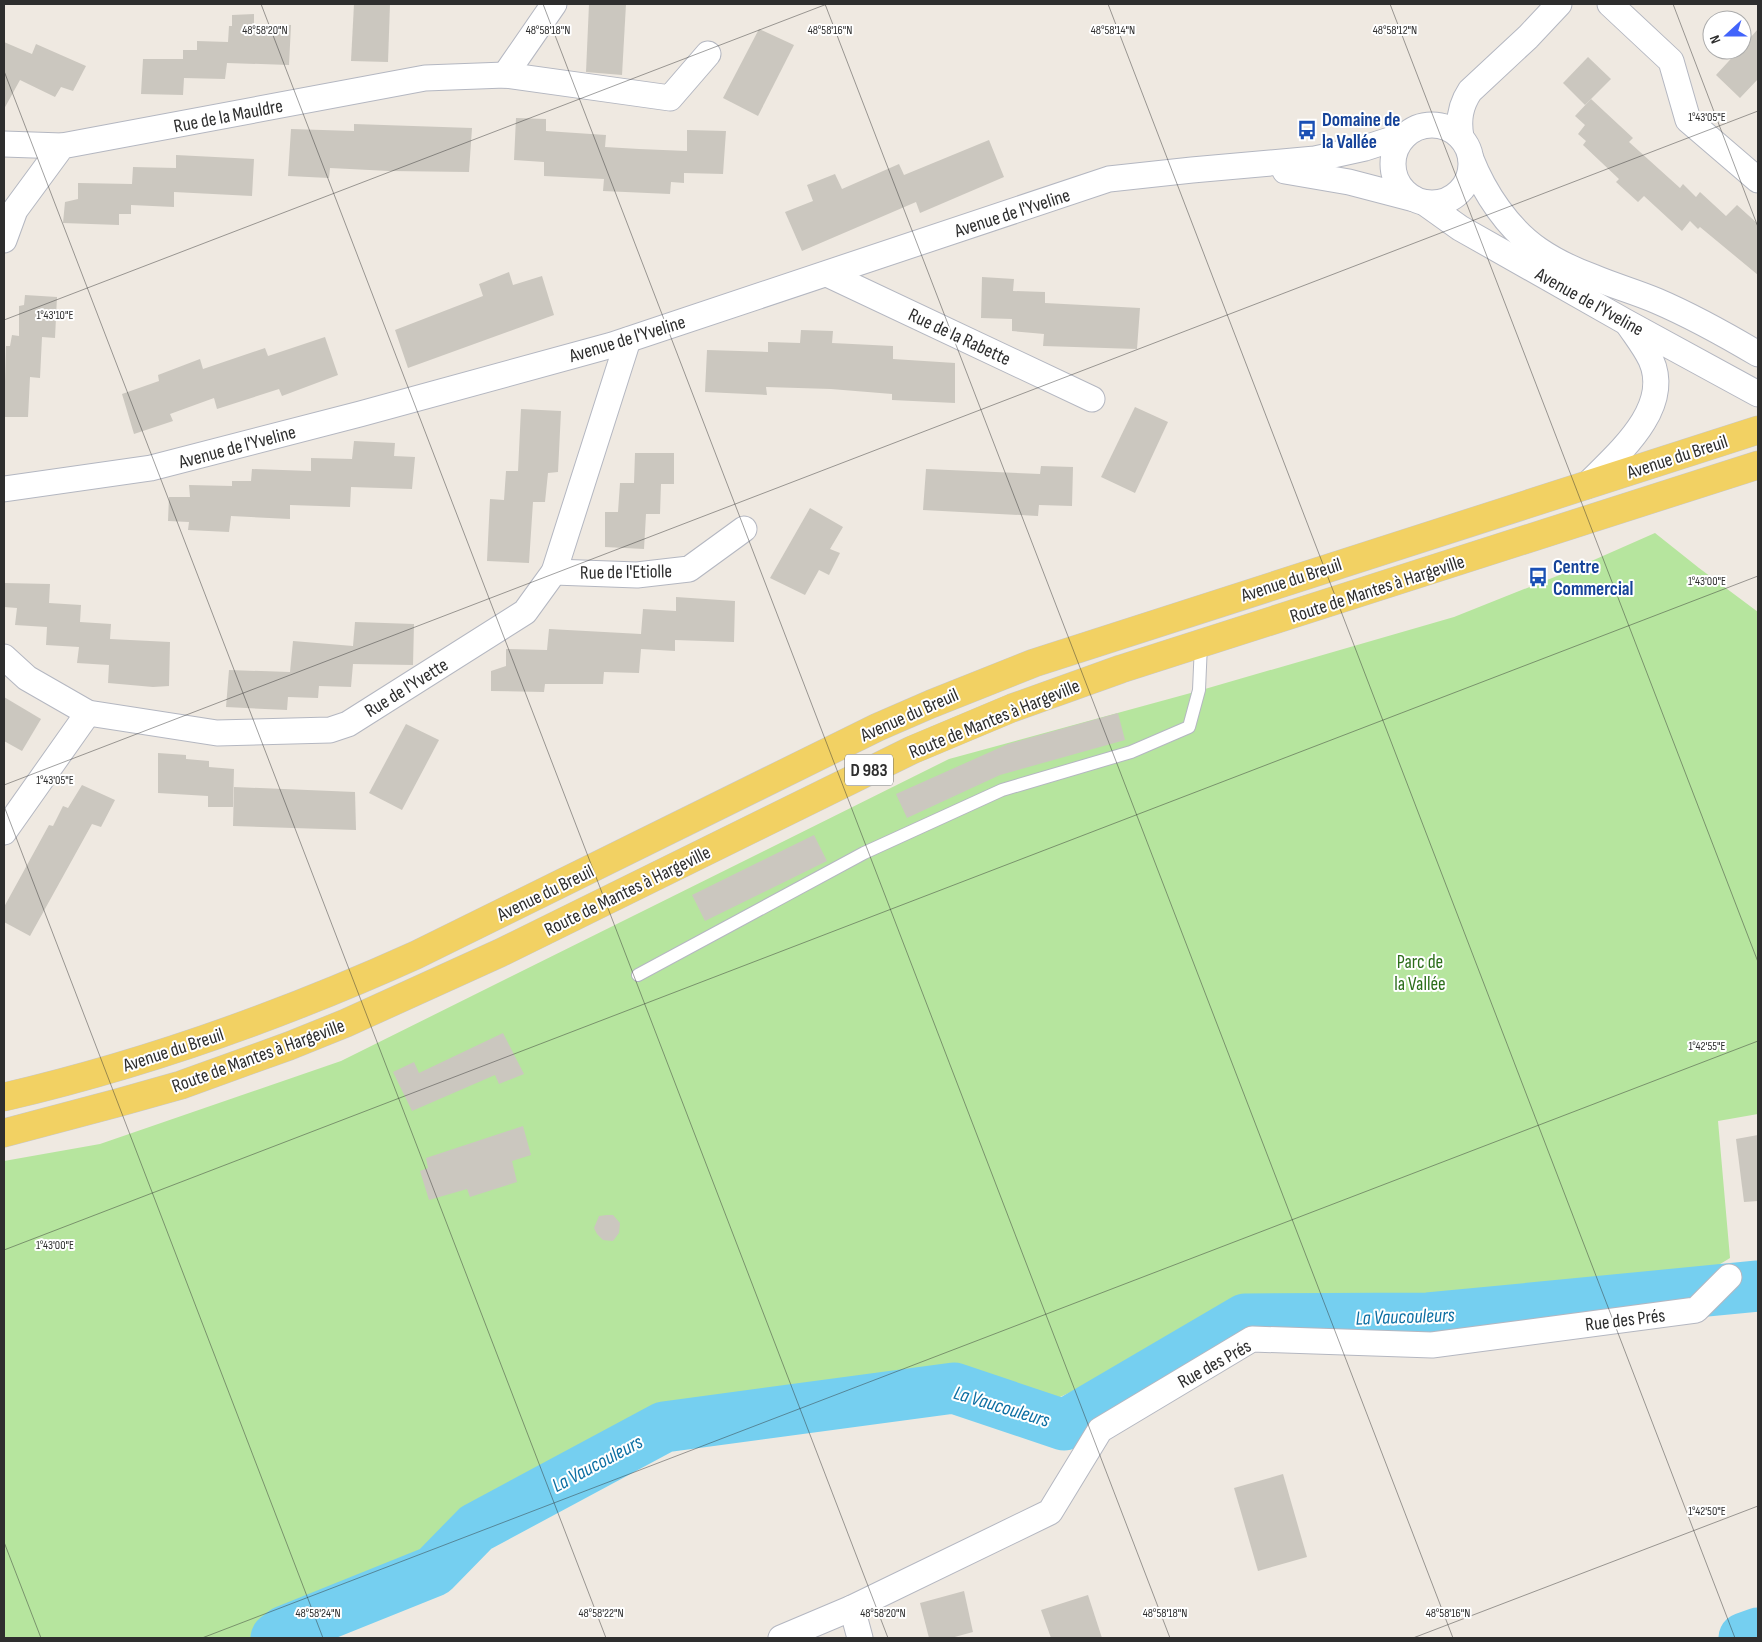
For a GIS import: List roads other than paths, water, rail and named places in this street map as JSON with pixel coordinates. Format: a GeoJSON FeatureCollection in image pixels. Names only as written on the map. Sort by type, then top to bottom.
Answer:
{"type":"FeatureCollection","features":[{"type":"Feature","properties":{"kind":"main road","name":"Avenue du Breuil"},"geometry":{"type":"LineString","coordinates":[[4,1097],[105,1071],[194,1043],[355,983],[416,955],[878,727],[1034,663],[1296,577],[1758,430]]}},
{"type":"Feature","properties":{"kind":"main road","name":"Route de Mantes à Hargeville"},"geometry":{"type":"LineString","coordinates":[[4,1133],[118,1104],[181,1085],[346,1023],[500,953],[920,746],[1072,686],[1758,465]]}},
{"type":"Feature","properties":{"kind":"street"},"geometry":{"type":"LineString","coordinates":[[505,75],[554,4]]}},
{"type":"Feature","properties":{"kind":"street"},"geometry":{"type":"LineString","coordinates":[[1481,81],[1456,96],[1410,131],[1398,145],[1393,157],[1393,169],[1397,181],[1404,191],[1419,201],[1437,203],[1449,200],[1459,193],[1467,183],[1471,171],[1458,123],[1464,99],[1559,4]]}},
{"type":"Feature","properties":{"kind":"street"},"geometry":{"type":"LineString","coordinates":[[1610,4],[1671,61],[1688,120],[1758,180]]}},
{"type":"Feature","properties":{"kind":"street","name":"Rue de la Mauldre"},"geometry":{"type":"LineString","coordinates":[[4,144],[62,146],[425,78],[505,75],[670,98],[708,54]]}},
{"type":"Feature","properties":{"kind":"street"},"geometry":{"type":"LineString","coordinates":[[1410,131],[1427,124],[1440,125],[1452,129],[1466,148]]}},
{"type":"Feature","properties":{"kind":"street","name":"Avenue de l'Yveline"},"geometry":{"type":"LineString","coordinates":[[4,489],[150,468],[360,414],[628,340],[1109,179],[1243,165],[1303,161],[1332,156],[1410,131]]}},
{"type":"Feature","properties":{"kind":"street"},"geometry":{"type":"LineString","coordinates":[[4,240],[10,205],[62,146]]}},
{"type":"Feature","properties":{"kind":"street","name":"Avenue de l'Yveline"},"geometry":{"type":"LineString","coordinates":[[1466,148],[1481,182],[1500,209],[1515,229],[1538,249],[1563,264],[1594,278],[1657,300],[1758,354]]}},
{"type":"Feature","properties":{"kind":"street","name":"Avenue de l'Yveline"},"geometry":{"type":"LineString","coordinates":[[1243,165],[1318,176],[1419,201],[1460,228],[1758,394]]}},
{"type":"Feature","properties":{"kind":"street","name":"Rue de la Rabette"},"geometry":{"type":"LineString","coordinates":[[827,274],[1092,399]]}},
{"type":"Feature","properties":{"kind":"street"},"geometry":{"type":"LineString","coordinates":[[1586,486],[1637,432],[1652,406],[1655,381],[1652,361],[1626,322]]}},
{"type":"Feature","properties":{"kind":"street"},"geometry":{"type":"LineString","coordinates":[[1717,332],[1758,344]]}},
{"type":"Feature","properties":{"kind":"street","name":"Rue de l'Yvette"},"geometry":{"type":"LineString","coordinates":[[4,657],[27,678],[88,713],[217,733],[330,730],[348,724],[525,612],[554,572],[628,340]]}},
{"type":"Feature","properties":{"kind":"street","name":"Rue de l'Etiolle"},"geometry":{"type":"LineString","coordinates":[[554,572],[637,575],[689,569],[744,529]]}},
{"type":"Feature","properties":{"kind":"street"},"geometry":{"type":"LineString","coordinates":[[4,832],[88,713]]}},
{"type":"Feature","properties":{"kind":"street","name":"Rue des Prés"},"geometry":{"type":"LineString","coordinates":[[781,1638],[852,1608],[1050,1512],[1100,1430],[1252,1339],[1432,1345],[1696,1310],[1729,1277]]}},
{"type":"Feature","properties":{"kind":"street"},"geometry":{"type":"LineString","coordinates":[[852,1608],[860,1638]]}},
{"type":"Feature","properties":{"kind":"lane"},"geometry":{"type":"LineString","coordinates":[[638,975],[864,853],[1002,790],[1131,752],[1188,727],[1199,690],[1201,644]]}},
{"type":"Feature","properties":{"kind":"water"},"geometry":{"type":"Polygon","coordinates":[[[1758,1284],[1758,1301],[1730,1302],[1750,1286],[1758,1284]]]}},
{"type":"Feature","properties":{"kind":"waterway","name":"La Vaucouleurs"},"geometry":{"type":"LineString","coordinates":[[276,1638],[285,1631],[434,1571],[476,1528],[664,1427],[954,1388],[1064,1425],[1245,1319],[1428,1318],[1758,1286]]}},
{"type":"Feature","properties":{"kind":"waterway","name":"La Vaucouleurs"},"geometry":{"type":"LineString","coordinates":[[1744,1638],[1758,1633]]}},
{"type":"Feature","properties":{"kind":"place","name":"Domaine de la Vallée"},"geometry":{"type":"Point","coordinates":[1307,130]}},
{"type":"Feature","properties":{"kind":"place","name":"Centre Commercial"},"geometry":{"type":"Point","coordinates":[1538,577]}},
{"type":"Feature","properties":{"kind":"park label","name":"Parc de la Vallée"},"geometry":{"type":"Point","coordinates":[1420,972]}}]}
